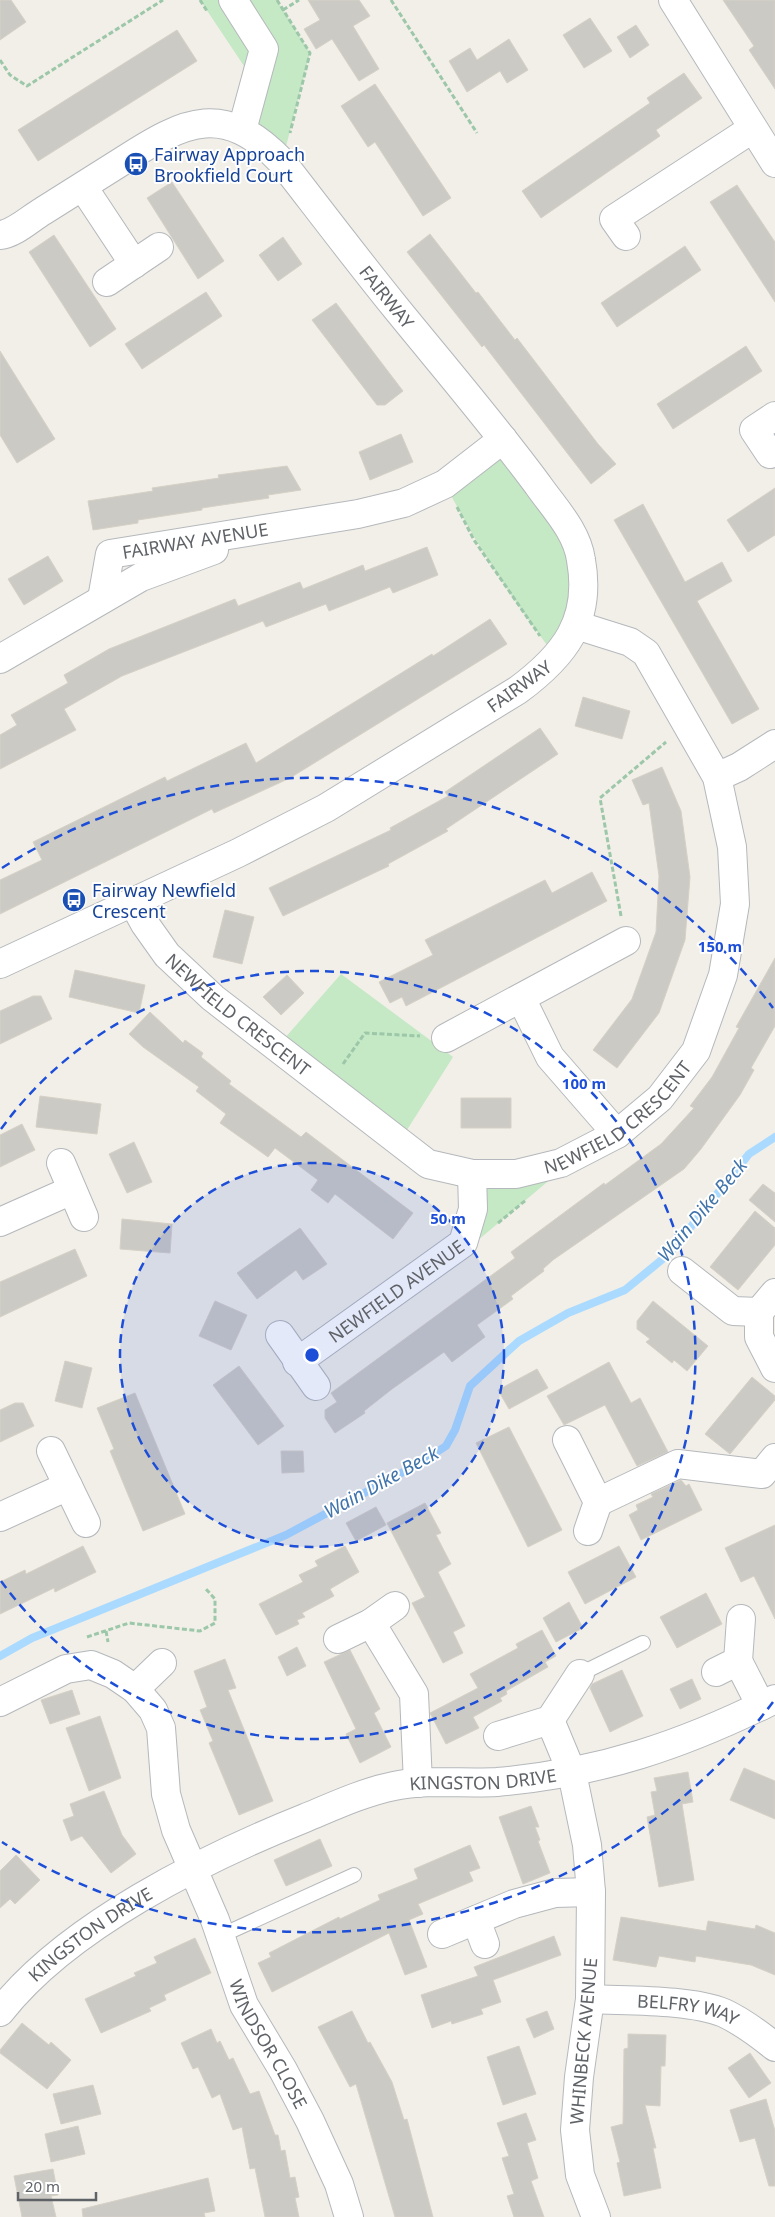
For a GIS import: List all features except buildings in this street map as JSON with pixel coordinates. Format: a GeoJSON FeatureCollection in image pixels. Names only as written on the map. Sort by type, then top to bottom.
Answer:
{"type":"FeatureCollection","features":[{"type":"Feature","properties":{"kind":"street"},"geometry":{"type":"LineString","coordinates":[[233,0],[264,49],[242,130]]}},
{"type":"Feature","properties":{"kind":"street"},"geometry":{"type":"LineString","coordinates":[[673,0],[775,163]]}},
{"type":"Feature","properties":{"kind":"street","name":"FAIRWAY"},"geometry":{"type":"LineString","coordinates":[[0,235],[162,136],[178,129],[194,124],[211,123],[242,130],[263,142],[282,162],[503,439],[572,532],[581,559],[583,592],[576,625],[568,642],[557,658],[518,690],[326,808],[238,853],[0,964]]}},
{"type":"Feature","properties":{"kind":"street"},"geometry":{"type":"LineString","coordinates":[[626,236],[614,219],[752,129]]}},
{"type":"Feature","properties":{"kind":"street"},"geometry":{"type":"LineString","coordinates":[[83,186],[134,264]]}},
{"type":"Feature","properties":{"kind":"street"},"geometry":{"type":"LineString","coordinates":[[107,282],[159,247]]}},
{"type":"Feature","properties":{"kind":"street"},"geometry":{"type":"LineString","coordinates":[[770,454],[754,430],[775,416]]}},
{"type":"Feature","properties":{"kind":"street","name":"FAIRWAY AVENUE"},"geometry":{"type":"LineString","coordinates":[[102,600],[110,554],[297,525],[358,514],[404,503],[445,484],[503,439]]}},
{"type":"Feature","properties":{"kind":"street","name":"FAIRWAY AVENUE"},"geometry":{"type":"LineString","coordinates":[[0,660],[141,577],[199,554],[297,525]]}},
{"type":"Feature","properties":{"kind":"street","name":"NEWFIELD CRESCENT"},"geometry":{"type":"LineString","coordinates":[[133,902],[145,924],[167,955],[213,998],[428,1164],[472,1174],[516,1174],[561,1162],[617,1134],[660,1098],[696,1051],[723,975],[736,904],[732,847],[717,778],[646,653],[630,642],[576,625]]}},
{"type":"Feature","properties":{"kind":"street"},"geometry":{"type":"LineString","coordinates":[[717,778],[739,767],[775,744]]}},
{"type":"Feature","properties":{"kind":"street"},"geometry":{"type":"LineString","coordinates":[[446,1038],[626,941]]}},
{"type":"Feature","properties":{"kind":"street"},"geometry":{"type":"LineString","coordinates":[[521,998],[550,1057],[617,1134]]}},
{"type":"Feature","properties":{"kind":"street"},"geometry":{"type":"LineString","coordinates":[[60,1162],[84,1217]]}},
{"type":"Feature","properties":{"kind":"street","name":"NEWFIELD AVENUE"},"geometry":{"type":"LineString","coordinates":[[297,1362],[463,1243],[473,1209],[472,1174]]}},
{"type":"Feature","properties":{"kind":"street"},"geometry":{"type":"LineString","coordinates":[[0,1222],[72,1190]]}},
{"type":"Feature","properties":{"kind":"street"},"geometry":{"type":"LineString","coordinates":[[682,1271],[733,1311],[767,1302],[759,1337],[775,1368]]}},
{"type":"Feature","properties":{"kind":"street"},"geometry":{"type":"LineString","coordinates":[[280,1335],[297,1362],[316,1386]]}},
{"type":"Feature","properties":{"kind":"street"},"geometry":{"type":"LineString","coordinates":[[567,1440],[598,1502]]}},
{"type":"Feature","properties":{"kind":"street"},"geometry":{"type":"LineString","coordinates":[[51,1450],[86,1523]]}},
{"type":"Feature","properties":{"kind":"street"},"geometry":{"type":"LineString","coordinates":[[588,1531],[598,1502],[678,1464],[762,1474],[775,1458]]}},
{"type":"Feature","properties":{"kind":"street"},"geometry":{"type":"LineString","coordinates":[[0,1517],[68,1486]]}},
{"type":"Feature","properties":{"kind":"street"},"geometry":{"type":"LineString","coordinates":[[338,1639],[371,1623],[395,1606]]}},
{"type":"Feature","properties":{"kind":"street"},"geometry":{"type":"LineString","coordinates":[[740,1619],[727,1667],[768,1703]]}},
{"type":"Feature","properties":{"kind":"street"},"geometry":{"type":"LineString","coordinates":[[371,1623],[414,1694],[418,1783]]}},
{"type":"Feature","properties":{"kind":"street"},"geometry":{"type":"LineString","coordinates":[[135,1689],[162,1663]]}},
{"type":"Feature","properties":{"kind":"street"},"geometry":{"type":"LineString","coordinates":[[0,1702],[66,1669],[78,1665],[92,1665],[113,1674],[135,1689],[153,1710],[161,1728],[166,1794],[170,1813],[192,1869]]}},
{"type":"Feature","properties":{"kind":"street"},"geometry":{"type":"LineString","coordinates":[[498,1736],[550,1720],[580,1674]]}},
{"type":"Feature","properties":{"kind":"street","name":"KINGSTON DRIVE"},"geometry":{"type":"LineString","coordinates":[[0,2012],[30,1979],[60,1952],[117,1914],[192,1869],[336,1806],[394,1786],[418,1783],[496,1782],[572,1773],[655,1751],[711,1730],[768,1703]]}},
{"type":"Feature","properties":{"kind":"street","name":"WHINBECK AVENUE"},"geometry":{"type":"LineString","coordinates":[[550,1720],[572,1773],[587,1845],[591,1892],[590,1999],[578,2076],[575,2130],[580,2175],[596,2217]]}},
{"type":"Feature","properties":{"kind":"street","name":"WINDSOR CLOSE"},"geometry":{"type":"LineString","coordinates":[[192,1869],[220,1936],[244,2005],[283,2070],[310,2122],[339,2184],[349,2217]]}},
{"type":"Feature","properties":{"kind":"street"},"geometry":{"type":"LineString","coordinates":[[442,1934],[481,1932],[514,1904],[555,1893],[591,1892]]}},
{"type":"Feature","properties":{"kind":"street","name":"BELFRY WAY"},"geometry":{"type":"LineString","coordinates":[[590,1999],[691,2005],[723,2013],[753,2030],[775,2047]]}},
{"type":"Feature","properties":{"kind":"lane"},"geometry":{"type":"LineString","coordinates":[[580,1674],[643,1643]]}},
{"type":"Feature","properties":{"kind":"lane"},"geometry":{"type":"LineString","coordinates":[[220,1936],[354,1875]]}},
{"type":"Feature","properties":{"kind":"path"},"geometry":{"type":"LineString","coordinates":[[0,60],[10,75],[27,86],[163,0]]}},
{"type":"Feature","properties":{"kind":"path"},"geometry":{"type":"LineString","coordinates":[[200,0],[211,17]]}},
{"type":"Feature","properties":{"kind":"path"},"geometry":{"type":"LineString","coordinates":[[277,0],[310,53],[282,162]]}},
{"type":"Feature","properties":{"kind":"path"},"geometry":{"type":"LineString","coordinates":[[283,10],[299,0]]}},
{"type":"Feature","properties":{"kind":"path"},"geometry":{"type":"LineString","coordinates":[[391,0],[477,133]]}},
{"type":"Feature","properties":{"kind":"path"},"geometry":{"type":"LineString","coordinates":[[445,484],[474,540],[529,622],[557,658]]}},
{"type":"Feature","properties":{"kind":"path"},"geometry":{"type":"LineString","coordinates":[[626,941],[600,798],[687,725]]}},
{"type":"Feature","properties":{"kind":"path"},"geometry":{"type":"LineString","coordinates":[[328,1085],[365,1033],[446,1038]]}},
{"type":"Feature","properties":{"kind":"path"},"geometry":{"type":"LineString","coordinates":[[463,1243],[471,1246],[530,1196]]}},
{"type":"Feature","properties":{"kind":"path"},"geometry":{"type":"LineString","coordinates":[[82,1638],[129,1623],[200,1631],[215,1623],[215,1599],[206,1589]]}},
{"type":"Feature","properties":{"kind":"green space"},"geometry":{"type":"Polygon","coordinates":[[[200,0],[277,0],[310,53],[282,162],[229,126],[244,66],[200,0]]]}},
{"type":"Feature","properties":{"kind":"green space"},"geometry":{"type":"Polygon","coordinates":[[[503,439],[581,559],[557,658],[497,574],[445,484],[503,439]]]}},
{"type":"Feature","properties":{"kind":"green space"},"geometry":{"type":"Polygon","coordinates":[[[341,974],[453,1057],[400,1141],[277,1047],[341,974]]]}},
{"type":"Feature","properties":{"kind":"green space"},"geometry":{"type":"Polygon","coordinates":[[[559,1172],[471,1246],[472,1174],[559,1172]]]}},
{"type":"Feature","properties":{"kind":"waterway","name":"Wain Dike Beck"},"geometry":{"type":"LineString","coordinates":[[0,1656],[32,1638],[286,1535],[420,1463],[446,1446],[455,1430],[470,1386],[519,1341],[568,1313],[625,1290],[670,1253],[749,1154],[775,1137]]}},
{"type":"Feature","properties":{"kind":"place","name":"Fairway Approach Brookfield Court"},"geometry":{"type":"Point","coordinates":[136,164]}},
{"type":"Feature","properties":{"kind":"place","name":"Fairway Newfield Crescent"},"geometry":{"type":"Point","coordinates":[74,900]}}]}
